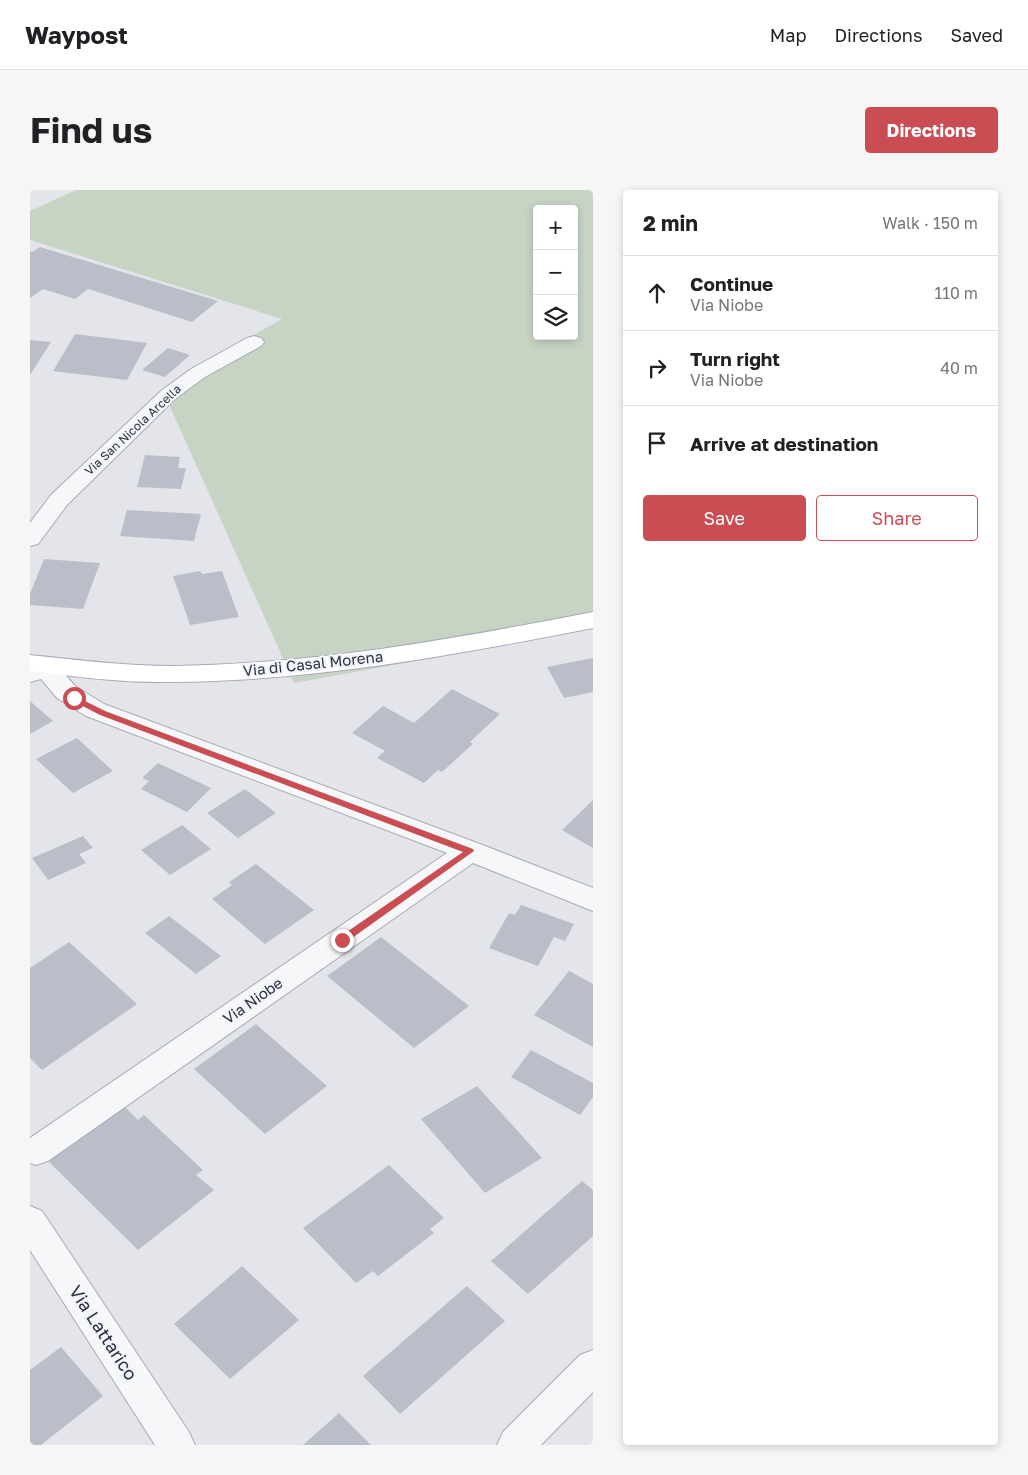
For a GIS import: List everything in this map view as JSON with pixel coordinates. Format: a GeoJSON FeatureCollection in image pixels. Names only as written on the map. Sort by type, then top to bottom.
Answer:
{"type":"FeatureCollection","features":[{"type":"Feature","properties":{"kind":"main road","name":"Via di Casal Morena"},"geometry":{"type":"LineString","coordinates":[[35,668],[135,674],[250,672],[400,654],[593,620]]}},
{"type":"Feature","properties":{"kind":"street","name":"Via San Nicola Arcella"},"geometry":{"type":"LineString","coordinates":[[30,539],[59,500],[168,395],[198,373],[254,342]]}},
{"type":"Feature","properties":{"kind":"street"},"geometry":{"type":"LineString","coordinates":[[35,668],[66,692],[95,710],[470,851],[593,900]]}},
{"type":"Feature","properties":{"kind":"street","name":"Via Niobe"},"geometry":{"type":"LineString","coordinates":[[36,1151],[470,851]]}},
{"type":"Feature","properties":{"kind":"street","name":"Via Lattarico"},"geometry":{"type":"LineString","coordinates":[[30,1221],[176,1445]]}},
{"type":"Feature","properties":{"kind":"street"},"geometry":{"type":"LineString","coordinates":[[516,1445],[593,1367]]}},
{"type":"Feature","properties":{"kind":"green space"},"geometry":{"type":"Polygon","coordinates":[[[76,190],[593,190],[593,629],[294,683],[167,400],[214,357],[282,319],[30,240],[30,211],[76,190]]]}},
{"type":"Feature","properties":{"kind":"building"},"geometry":{"type":"Polygon","coordinates":[[[40,247],[218,301],[192,322],[88,289],[75,299],[43,289],[30,298],[30,251],[32,252],[40,247]]]}},
{"type":"Feature","properties":{"kind":"building"},"geometry":{"type":"Polygon","coordinates":[[[75,334],[147,343],[127,380],[53,371],[75,334]]]}},
{"type":"Feature","properties":{"kind":"building"},"geometry":{"type":"Polygon","coordinates":[[[30,340],[51,342],[30,375],[30,340]]]}},
{"type":"Feature","properties":{"kind":"building"},"geometry":{"type":"Polygon","coordinates":[[[168,348],[190,355],[165,377],[142,370],[168,348]]]}},
{"type":"Feature","properties":{"kind":"building"},"geometry":{"type":"Polygon","coordinates":[[[145,455],[180,457],[178,468],[186,468],[181,489],[137,487],[145,455]]]}},
{"type":"Feature","properties":{"kind":"building"},"geometry":{"type":"Polygon","coordinates":[[[127,510],[201,514],[194,541],[120,536],[127,510]]]}},
{"type":"Feature","properties":{"kind":"building"},"geometry":{"type":"Polygon","coordinates":[[[44,559],[100,563],[83,609],[30,605],[30,594],[44,559]]]}},
{"type":"Feature","properties":{"kind":"building"},"geometry":{"type":"Polygon","coordinates":[[[200,571],[202,574],[222,571],[239,617],[190,625],[173,576],[200,571]]]}},
{"type":"Feature","properties":{"kind":"building"},"geometry":{"type":"Polygon","coordinates":[[[593,658],[593,692],[564,698],[547,667],[593,658]]]}},
{"type":"Feature","properties":{"kind":"building"},"geometry":{"type":"Polygon","coordinates":[[[452,689],[500,714],[470,742],[473,744],[442,772],[438,770],[424,783],[377,758],[385,751],[352,733],[383,706],[414,723],[452,689]]]}},
{"type":"Feature","properties":{"kind":"building"},"geometry":{"type":"Polygon","coordinates":[[[30,701],[53,721],[30,734],[30,701]]]}},
{"type":"Feature","properties":{"kind":"building"},"geometry":{"type":"Polygon","coordinates":[[[77,738],[113,771],[73,793],[36,759],[77,738]]]}},
{"type":"Feature","properties":{"kind":"building"},"geometry":{"type":"Polygon","coordinates":[[[158,763],[211,788],[187,812],[141,789],[149,781],[142,778],[158,763]]]}},
{"type":"Feature","properties":{"kind":"building"},"geometry":{"type":"Polygon","coordinates":[[[245,789],[276,813],[238,838],[207,813],[245,789]]]}},
{"type":"Feature","properties":{"kind":"building"},"geometry":{"type":"Polygon","coordinates":[[[593,800],[593,848],[562,830],[593,800]]]}},
{"type":"Feature","properties":{"kind":"building"},"geometry":{"type":"Polygon","coordinates":[[[182,825],[211,849],[170,875],[141,850],[182,825]]]}},
{"type":"Feature","properties":{"kind":"building"},"geometry":{"type":"Polygon","coordinates":[[[83,836],[93,848],[79,854],[86,863],[48,880],[32,858],[83,836]]]}},
{"type":"Feature","properties":{"kind":"building"},"geometry":{"type":"Polygon","coordinates":[[[256,864],[314,910],[265,944],[212,899],[232,885],[229,882],[256,864]]]}},
{"type":"Feature","properties":{"kind":"building"},"geometry":{"type":"Polygon","coordinates":[[[521,905],[574,924],[565,941],[554,937],[538,966],[489,948],[509,913],[515,915],[521,905]]]}},
{"type":"Feature","properties":{"kind":"building"},"geometry":{"type":"Polygon","coordinates":[[[169,916],[221,956],[196,974],[145,933],[169,916]]]}},
{"type":"Feature","properties":{"kind":"building"},"geometry":{"type":"Polygon","coordinates":[[[381,937],[469,1006],[414,1048],[327,976],[381,937]]]}},
{"type":"Feature","properties":{"kind":"building"},"geometry":{"type":"Polygon","coordinates":[[[69,942],[137,1004],[42,1070],[30,1058],[30,968],[69,942]]]}},
{"type":"Feature","properties":{"kind":"building"},"geometry":{"type":"Polygon","coordinates":[[[569,971],[593,984],[593,1047],[534,1015],[569,971]]]}},
{"type":"Feature","properties":{"kind":"building"},"geometry":{"type":"Polygon","coordinates":[[[256,1024],[327,1086],[265,1134],[194,1069],[256,1024]]]}},
{"type":"Feature","properties":{"kind":"building"},"geometry":{"type":"Polygon","coordinates":[[[531,1050],[593,1083],[593,1097],[580,1115],[511,1077],[531,1050]]]}},
{"type":"Feature","properties":{"kind":"building"},"geometry":{"type":"Polygon","coordinates":[[[477,1086],[542,1158],[485,1193],[421,1119],[477,1086]]]}},
{"type":"Feature","properties":{"kind":"building"},"geometry":{"type":"Polygon","coordinates":[[[123,1105],[138,1120],[144,1115],[203,1170],[196,1175],[214,1190],[138,1250],[48,1161],[123,1105]]]}},
{"type":"Feature","properties":{"kind":"building"},"geometry":{"type":"Polygon","coordinates":[[[389,1165],[444,1218],[430,1229],[434,1233],[378,1276],[373,1271],[356,1283],[303,1228],[389,1165]]]}},
{"type":"Feature","properties":{"kind":"building"},"geometry":{"type":"Polygon","coordinates":[[[582,1181],[593,1190],[593,1236],[528,1294],[491,1261],[582,1181]]]}},
{"type":"Feature","properties":{"kind":"building"},"geometry":{"type":"Polygon","coordinates":[[[242,1266],[299,1320],[230,1379],[174,1324],[242,1266]]]}},
{"type":"Feature","properties":{"kind":"building"},"geometry":{"type":"Polygon","coordinates":[[[467,1286],[505,1321],[400,1414],[363,1376],[467,1286]]]}},
{"type":"Feature","properties":{"kind":"building"},"geometry":{"type":"Polygon","coordinates":[[[61,1347],[103,1396],[41,1445],[30,1445],[30,1370],[61,1347]]]}},
{"type":"Feature","properties":{"kind":"building"},"geometry":{"type":"Polygon","coordinates":[[[339,1413],[371,1445],[303,1445],[339,1413]]]}},
{"type":"Feature","properties":{"kind":"route"},"geometry":{"type":"LineString","coordinates":[[74,698],[95,710],[470,851],[342,940]]}}]}
